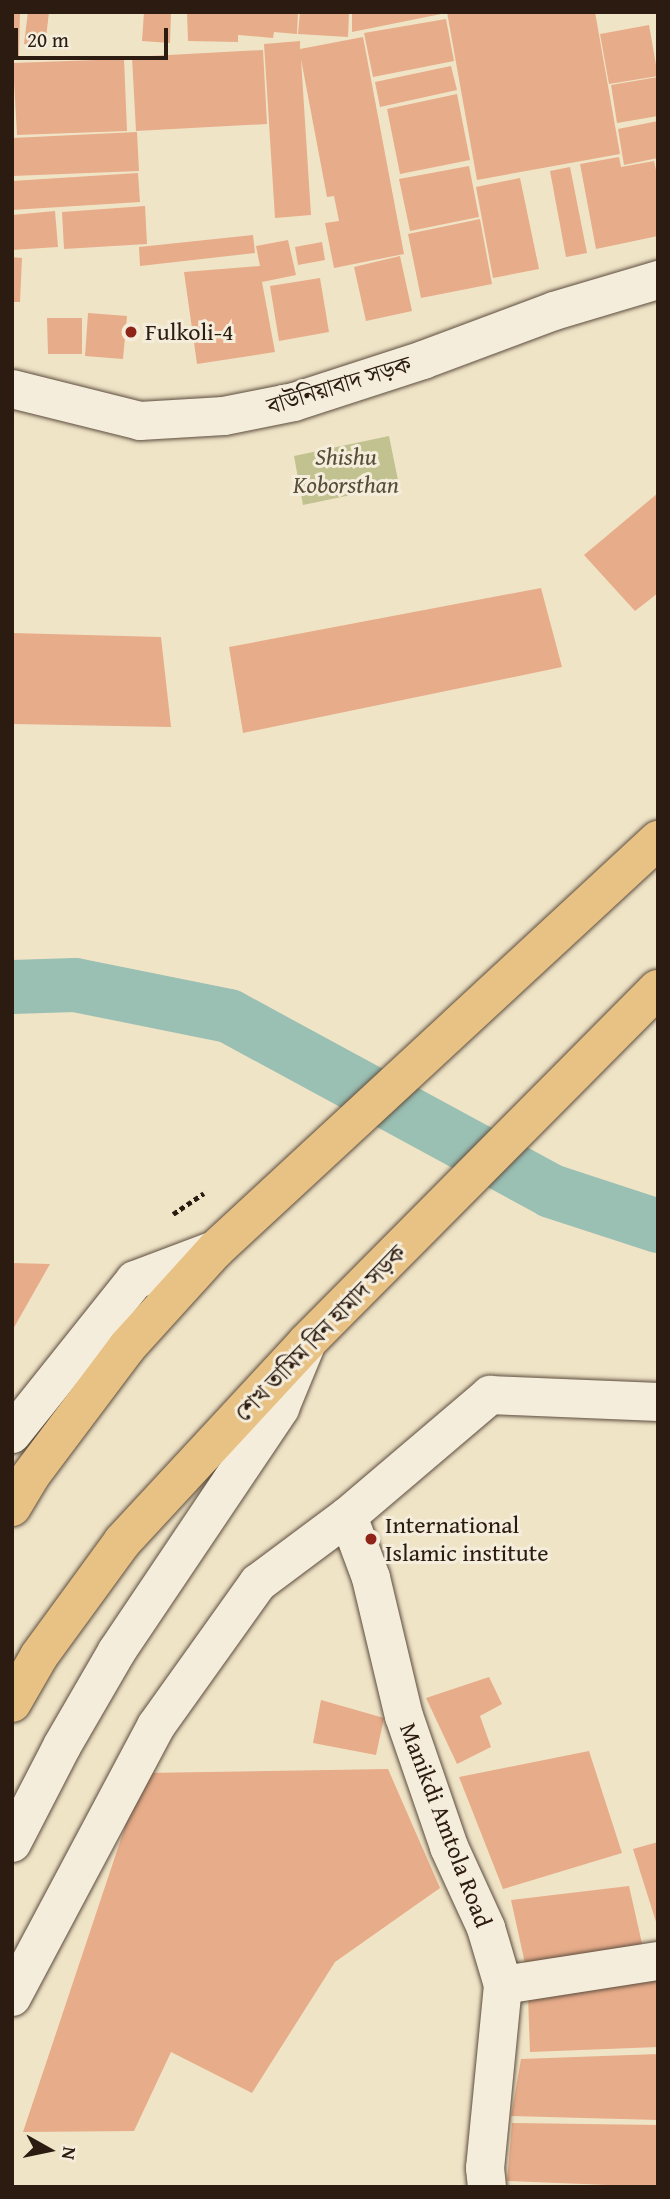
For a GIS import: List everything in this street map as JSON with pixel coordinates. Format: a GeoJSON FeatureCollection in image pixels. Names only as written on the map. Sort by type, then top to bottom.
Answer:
{"type":"FeatureCollection","features":[{"type":"Feature","properties":{"kind":"main road"},"geometry":{"type":"LineString","coordinates":[[12,1507],[31,1475],[127,1347],[215,1250],[658,840]]}},
{"type":"Feature","properties":{"kind":"main road","name":"শেখ তামিম বিন হামাদ সড়ক"},"geometry":{"type":"LineString","coordinates":[[12,1703],[39,1656],[122,1542],[306,1343],[651,996]]}},
{"type":"Feature","properties":{"kind":"street","name":"বাউনিয়াবাদ সড়ক"},"geometry":{"type":"LineString","coordinates":[[12,389],[140,421],[224,416],[294,402],[423,360],[554,311],[658,280]]}},
{"type":"Feature","properties":{"kind":"street"},"geometry":{"type":"LineString","coordinates":[[12,1434],[135,1280],[215,1250]]}},
{"type":"Feature","properties":{"kind":"street"},"geometry":{"type":"LineString","coordinates":[[12,1843],[62,1746],[117,1651],[280,1408],[306,1343]]}},
{"type":"Feature","properties":{"kind":"street"},"geometry":{"type":"LineString","coordinates":[[12,1997],[156,1726],[258,1583],[348,1516],[490,1395],[658,1402]]}},
{"type":"Feature","properties":{"kind":"street","name":"Manikdi Amtola Road"},"geometry":{"type":"LineString","coordinates":[[348,1516],[371,1578],[404,1716],[449,1847],[486,1928],[503,1985],[485,2168],[487,2187]]}},
{"type":"Feature","properties":{"kind":"street"},"geometry":{"type":"LineString","coordinates":[[503,1985],[658,1961]]}},
{"type":"Feature","properties":{"kind":"green space","name":"Shishu Koborsthan"},"geometry":{"type":"Polygon","coordinates":[[[389,436],[399,485],[303,505],[294,456],[389,436]]]}},
{"type":"Feature","properties":{"kind":"building"},"geometry":{"type":"Polygon","coordinates":[[[12,12],[20,12],[19,56],[12,56],[12,12]]]}},
{"type":"Feature","properties":{"kind":"building"},"geometry":{"type":"Polygon","coordinates":[[[28,12],[49,12],[45,47],[24,44],[28,12]]]}},
{"type":"Feature","properties":{"kind":"building"},"geometry":{"type":"Polygon","coordinates":[[[144,12],[171,12],[170,43],[142,41],[144,12]]]}},
{"type":"Feature","properties":{"kind":"building"},"geometry":{"type":"Polygon","coordinates":[[[187,12],[298,12],[297,34],[274,32],[273,38],[238,35],[238,42],[188,41],[187,12]]]}},
{"type":"Feature","properties":{"kind":"building"},"geometry":{"type":"Polygon","coordinates":[[[300,12],[349,12],[348,37],[298,34],[300,12]]]}},
{"type":"Feature","properties":{"kind":"building"},"geometry":{"type":"Polygon","coordinates":[[[352,12],[446,12],[446,13],[352,32],[352,12]]]}},
{"type":"Feature","properties":{"kind":"building"},"geometry":{"type":"Polygon","coordinates":[[[447,12],[595,12],[620,154],[477,180],[447,12]]]}},
{"type":"Feature","properties":{"kind":"building"},"geometry":{"type":"Polygon","coordinates":[[[446,19],[454,61],[373,77],[364,33],[446,19]]]}},
{"type":"Feature","properties":{"kind":"building"},"geometry":{"type":"Polygon","coordinates":[[[649,25],[658,76],[609,84],[600,34],[649,25]]]}},
{"type":"Feature","properties":{"kind":"building"},"geometry":{"type":"Polygon","coordinates":[[[363,37],[404,254],[334,268],[325,223],[339,221],[334,196],[327,197],[301,59],[311,215],[275,218],[264,44],[300,41],[300,49],[363,37]]]}},
{"type":"Feature","properties":{"kind":"building"},"geometry":{"type":"Polygon","coordinates":[[[263,50],[267,124],[136,131],[132,57],[263,50]]]}},
{"type":"Feature","properties":{"kind":"building"},"geometry":{"type":"Polygon","coordinates":[[[124,59],[127,131],[17,135],[13,63],[124,59]]]}},
{"type":"Feature","properties":{"kind":"building"},"geometry":{"type":"Polygon","coordinates":[[[451,66],[457,90],[380,107],[375,82],[451,66]]]}},
{"type":"Feature","properties":{"kind":"building"},"geometry":{"type":"Polygon","coordinates":[[[658,77],[658,116],[617,123],[611,85],[658,77]]]}},
{"type":"Feature","properties":{"kind":"building"},"geometry":{"type":"Polygon","coordinates":[[[457,94],[470,160],[400,174],[387,109],[457,94]]]}},
{"type":"Feature","properties":{"kind":"building"},"geometry":{"type":"Polygon","coordinates":[[[658,121],[658,158],[624,165],[618,129],[658,121]]]}},
{"type":"Feature","properties":{"kind":"building"},"geometry":{"type":"Polygon","coordinates":[[[137,132],[139,171],[12,176],[12,138],[137,132]]]}},
{"type":"Feature","properties":{"kind":"building"},"geometry":{"type":"Polygon","coordinates":[[[619,157],[621,167],[654,161],[658,179],[658,236],[596,249],[580,164],[619,157]]]}},
{"type":"Feature","properties":{"kind":"building"},"geometry":{"type":"Polygon","coordinates":[[[469,166],[479,217],[410,231],[399,179],[469,166]]]}},
{"type":"Feature","properties":{"kind":"building"},"geometry":{"type":"Polygon","coordinates":[[[570,167],[587,253],[566,257],[550,171],[570,167]]]}},
{"type":"Feature","properties":{"kind":"building"},"geometry":{"type":"Polygon","coordinates":[[[138,173],[140,202],[12,210],[12,181],[138,173]]]}},
{"type":"Feature","properties":{"kind":"building"},"geometry":{"type":"Polygon","coordinates":[[[520,178],[539,269],[493,278],[476,187],[520,178]]]}},
{"type":"Feature","properties":{"kind":"building"},"geometry":{"type":"Polygon","coordinates":[[[145,206],[147,244],[64,249],[62,212],[145,206]]]}},
{"type":"Feature","properties":{"kind":"building"},"geometry":{"type":"Polygon","coordinates":[[[55,211],[58,247],[12,250],[12,215],[55,211]]]}},
{"type":"Feature","properties":{"kind":"building"},"geometry":{"type":"Polygon","coordinates":[[[480,219],[492,284],[421,298],[408,234],[480,219]]]}},
{"type":"Feature","properties":{"kind":"building"},"geometry":{"type":"Polygon","coordinates":[[[253,235],[255,253],[140,266],[139,247],[253,235]]]}},
{"type":"Feature","properties":{"kind":"building"},"geometry":{"type":"Polygon","coordinates":[[[288,240],[296,275],[262,282],[275,352],[197,364],[184,272],[260,266],[256,246],[288,240]]]}},
{"type":"Feature","properties":{"kind":"building"},"geometry":{"type":"Polygon","coordinates":[[[322,242],[325,260],[298,265],[295,247],[322,242]]]}},
{"type":"Feature","properties":{"kind":"building"},"geometry":{"type":"Polygon","coordinates":[[[400,256],[412,311],[366,321],[354,267],[400,256]]]}},
{"type":"Feature","properties":{"kind":"building"},"geometry":{"type":"Polygon","coordinates":[[[12,257],[22,258],[20,302],[12,302],[12,257]]]}},
{"type":"Feature","properties":{"kind":"building"},"geometry":{"type":"Polygon","coordinates":[[[320,278],[329,332],[279,341],[270,286],[320,278]]]}},
{"type":"Feature","properties":{"kind":"building"},"geometry":{"type":"Polygon","coordinates":[[[88,313],[127,316],[123,359],[85,356],[88,313]]]}},
{"type":"Feature","properties":{"kind":"building"},"geometry":{"type":"Polygon","coordinates":[[[47,318],[82,318],[82,354],[48,354],[47,318]]]}},
{"type":"Feature","properties":{"kind":"building"},"geometry":{"type":"Polygon","coordinates":[[[658,493],[658,593],[635,611],[584,555],[658,493]]]}},
{"type":"Feature","properties":{"kind":"building"},"geometry":{"type":"Polygon","coordinates":[[[541,588],[562,667],[243,733],[229,647],[541,588]]]}},
{"type":"Feature","properties":{"kind":"building"},"geometry":{"type":"Polygon","coordinates":[[[12,633],[161,637],[171,727],[12,724],[12,633]]]}},
{"type":"Feature","properties":{"kind":"building"},"geometry":{"type":"Polygon","coordinates":[[[12,1263],[50,1264],[12,1331],[12,1263]]]}},
{"type":"Feature","properties":{"kind":"building"},"geometry":{"type":"Polygon","coordinates":[[[489,1677],[502,1704],[480,1716],[491,1747],[457,1764],[426,1698],[489,1677]]]}},
{"type":"Feature","properties":{"kind":"building"},"geometry":{"type":"Polygon","coordinates":[[[321,1700],[384,1718],[376,1755],[313,1743],[321,1700]]]}},
{"type":"Feature","properties":{"kind":"building"},"geometry":{"type":"Polygon","coordinates":[[[589,1751],[622,1853],[503,1889],[459,1777],[589,1751]]]}},
{"type":"Feature","properties":{"kind":"building"},"geometry":{"type":"Polygon","coordinates":[[[388,1769],[440,1888],[335,1962],[252,2093],[171,2052],[134,2131],[23,2132],[143,1773],[388,1769]]]}},
{"type":"Feature","properties":{"kind":"building"},"geometry":{"type":"Polygon","coordinates":[[[658,1842],[658,1925],[657,1925],[633,1849],[658,1842]]]}},
{"type":"Feature","properties":{"kind":"building"},"geometry":{"type":"Polygon","coordinates":[[[629,1886],[643,1948],[526,1968],[511,1900],[629,1886]]]}},
{"type":"Feature","properties":{"kind":"building"},"geometry":{"type":"Polygon","coordinates":[[[658,1977],[658,2047],[530,2052],[528,1996],[658,1977]]]}},
{"type":"Feature","properties":{"kind":"building"},"geometry":{"type":"Polygon","coordinates":[[[658,2054],[658,2120],[511,2116],[521,2059],[658,2054]]]}},
{"type":"Feature","properties":{"kind":"building"},"geometry":{"type":"Polygon","coordinates":[[[512,2123],[658,2125],[658,2187],[507,2181],[512,2123]]]}},
{"type":"Feature","properties":{"kind":"waterway"},"geometry":{"type":"LineString","coordinates":[[12,987],[75,985],[229,1016],[551,1191],[658,1226]]}},
{"type":"Feature","properties":{"kind":"place","name":"Fulkoli-4"},"geometry":{"type":"Point","coordinates":[131,332]}},
{"type":"Feature","properties":{"kind":"place","name":"International Islamic institute"},"geometry":{"type":"Point","coordinates":[371,1539]}}]}
